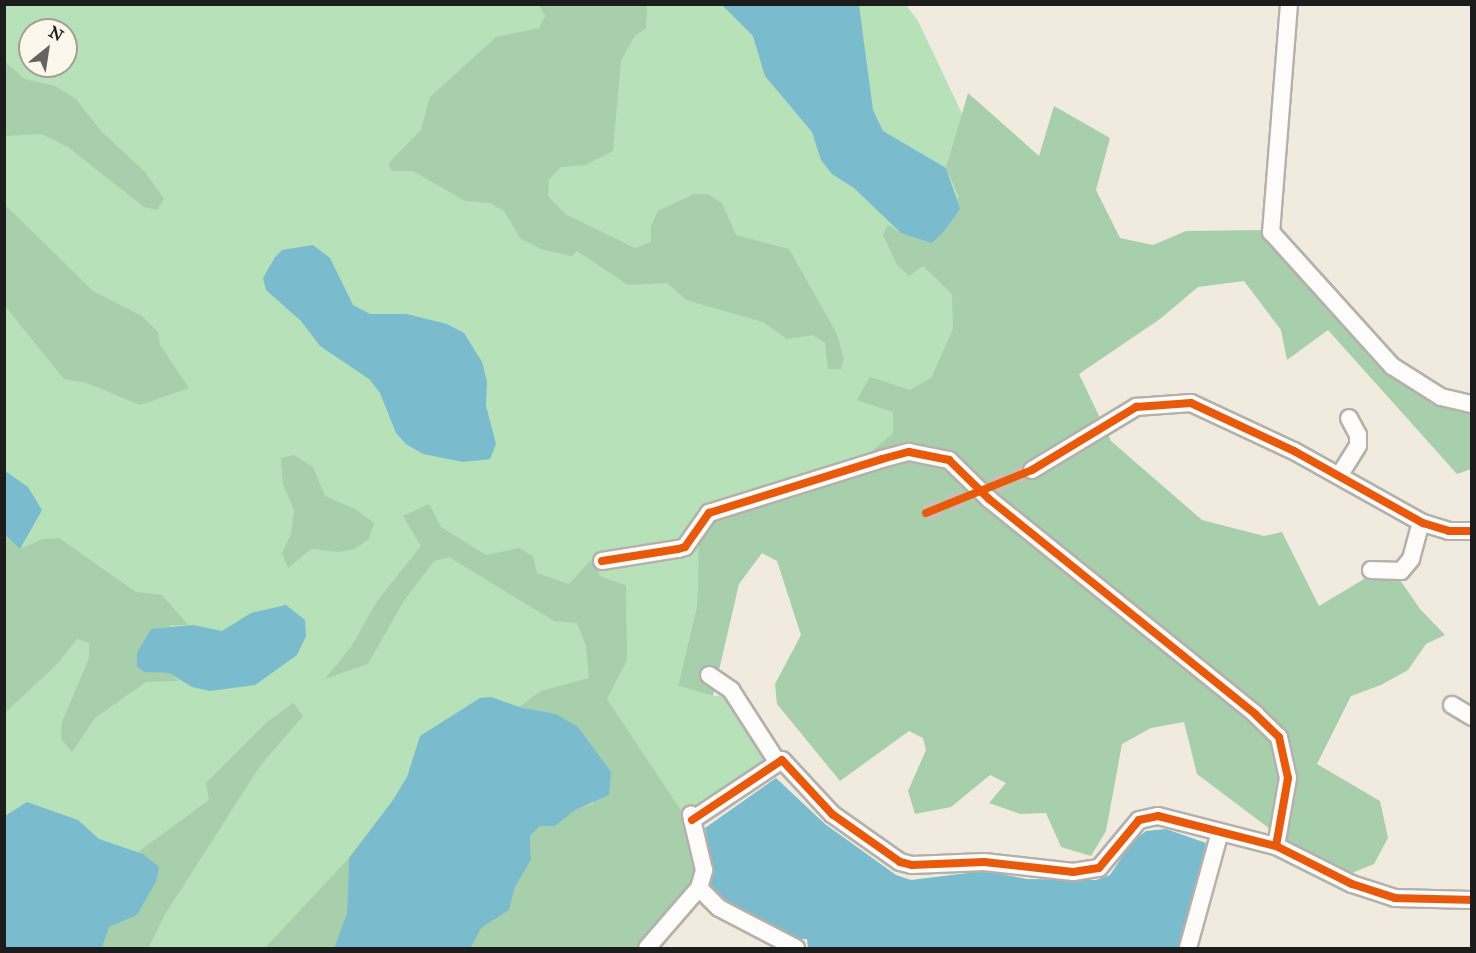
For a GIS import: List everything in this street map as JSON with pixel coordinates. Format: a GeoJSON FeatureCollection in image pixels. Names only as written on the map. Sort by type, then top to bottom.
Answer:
{"type":"FeatureCollection","features":[{"type":"Feature","properties":{"kind":"street"},"geometry":{"type":"LineString","coordinates":[[1289,4],[1271,232],[1392,366],[1441,397],[1472,404]]}},
{"type":"Feature","properties":{"kind":"street"},"geometry":{"type":"LineString","coordinates":[[1032,470],[1136,407],[1191,403],[1216,412],[1340,476],[1420,522],[1449,531],[1472,531]]}},
{"type":"Feature","properties":{"kind":"street"},"geometry":{"type":"LineString","coordinates":[[1340,476],[1358,445],[1358,435],[1349,418]]}},
{"type":"Feature","properties":{"kind":"street"},"geometry":{"type":"LineString","coordinates":[[602,561],[685,547],[709,513],[882,459],[909,452],[949,460],[989,499],[1255,714],[1279,738],[1288,778],[1276,846]]}},
{"type":"Feature","properties":{"kind":"street"},"geometry":{"type":"LineString","coordinates":[[1371,570],[1401,571],[1411,559],[1420,522]]}},
{"type":"Feature","properties":{"kind":"street"},"geometry":{"type":"LineString","coordinates":[[709,675],[731,690],[778,763]]}},
{"type":"Feature","properties":{"kind":"street"},"geometry":{"type":"LineString","coordinates":[[1452,705],[1472,717]]}},
{"type":"Feature","properties":{"kind":"street"},"geometry":{"type":"LineString","coordinates":[[647,948],[699,888],[704,870],[692,817],[782,760],[832,814],[900,862],[912,865],[984,862],[1073,872],[1099,868],[1108,862],[1139,820],[1158,816],[1276,846],[1352,884],[1409,901],[1472,900]]}},
{"type":"Feature","properties":{"kind":"street"},"geometry":{"type":"LineString","coordinates":[[1188,948],[1220,832]]}},
{"type":"Feature","properties":{"kind":"street"},"geometry":{"type":"LineString","coordinates":[[1352,884],[1376,903],[1401,910],[1472,910]]}},
{"type":"Feature","properties":{"kind":"street"},"geometry":{"type":"LineString","coordinates":[[699,888],[719,908],[796,948]]}},
{"type":"Feature","properties":{"kind":"green space"},"geometry":{"type":"Polygon","coordinates":[[[5,5],[906,5],[918,21],[993,179],[946,414],[698,569],[697,606],[678,686],[713,696],[729,695],[769,762],[497,948],[5,948],[5,5]]]}},
{"type":"Feature","properties":{"kind":"green space"},"geometry":{"type":"Polygon","coordinates":[[[539,5],[646,5],[647,11],[646,28],[635,36],[621,60],[613,151],[585,165],[561,167],[549,179],[548,196],[565,214],[635,248],[651,242],[651,226],[658,211],[694,194],[708,194],[722,203],[736,235],[789,249],[837,334],[844,359],[841,369],[828,369],[825,343],[813,335],[787,339],[763,322],[686,300],[667,283],[628,285],[577,251],[572,256],[541,249],[520,238],[504,211],[490,203],[465,201],[413,171],[392,171],[388,164],[421,130],[430,97],[496,37],[539,28],[545,16],[539,5]]]}},
{"type":"Feature","properties":{"kind":"green space"},"geometry":{"type":"Polygon","coordinates":[[[5,62],[18,73],[18,78],[55,86],[76,99],[101,131],[145,172],[164,199],[157,210],[144,207],[68,147],[42,134],[5,136],[5,62]]]}},
{"type":"Feature","properties":{"kind":"green space"},"geometry":{"type":"Polygon","coordinates":[[[968,93],[1039,156],[1054,106],[1110,138],[1096,190],[1120,238],[1153,245],[1186,231],[1266,230],[1380,364],[1471,408],[1471,469],[1457,474],[1328,330],[1287,360],[1281,330],[1244,281],[1198,287],[1160,319],[1079,374],[1111,441],[1202,520],[1264,536],[1282,532],[1319,606],[1389,564],[1420,609],[1445,635],[1426,644],[1408,670],[1381,685],[1351,696],[1317,764],[1380,801],[1388,838],[1374,864],[1352,873],[1327,870],[1274,832],[1197,774],[1184,722],[1151,728],[1122,744],[1106,831],[1091,856],[1061,847],[1046,813],[1020,814],[989,803],[1006,783],[990,775],[951,807],[915,814],[908,791],[926,750],[923,738],[909,731],[840,781],[777,704],[775,684],[801,635],[777,561],[762,553],[739,584],[713,696],[678,686],[697,606],[699,541],[717,518],[832,485],[893,433],[893,412],[857,400],[870,377],[910,390],[931,378],[953,329],[952,294],[923,266],[909,276],[897,265],[883,235],[888,225],[901,233],[959,197],[946,168],[968,93]]]}},
{"type":"Feature","properties":{"kind":"green space"},"geometry":{"type":"Polygon","coordinates":[[[5,205],[93,291],[142,316],[158,332],[160,345],[189,388],[140,405],[87,383],[64,379],[5,306],[5,205]]]}},
{"type":"Feature","properties":{"kind":"green space"},"geometry":{"type":"Polygon","coordinates":[[[294,455],[313,467],[325,496],[355,509],[374,523],[369,539],[354,549],[338,552],[311,549],[288,568],[282,553],[291,534],[294,510],[283,484],[281,458],[294,455]]]}},
{"type":"Feature","properties":{"kind":"green space"},"geometry":{"type":"Polygon","coordinates":[[[429,504],[441,527],[486,555],[519,548],[533,556],[537,573],[569,584],[591,560],[601,577],[626,585],[627,660],[607,699],[686,818],[701,873],[641,948],[468,948],[481,928],[509,910],[515,887],[531,860],[530,836],[540,826],[555,826],[575,809],[594,804],[556,714],[519,707],[541,691],[589,678],[586,646],[577,623],[554,621],[449,557],[434,561],[403,602],[368,664],[325,679],[351,647],[377,601],[421,546],[403,516],[429,504]]]}},
{"type":"Feature","properties":{"kind":"green space"},"geometry":{"type":"Polygon","coordinates":[[[4,535],[20,549],[43,539],[59,538],[136,592],[162,595],[188,625],[171,625],[137,667],[144,672],[169,673],[179,681],[146,682],[95,718],[72,752],[61,739],[62,722],[89,658],[89,643],[77,639],[58,663],[5,713],[4,535]]]}},
{"type":"Feature","properties":{"kind":"green space"},"geometry":{"type":"Polygon","coordinates":[[[293,703],[303,716],[260,766],[164,916],[149,947],[102,948],[109,927],[137,915],[156,882],[143,854],[138,852],[209,800],[206,783],[266,723],[293,703]]]}},
{"type":"Feature","properties":{"kind":"green space"},"geometry":{"type":"Polygon","coordinates":[[[349,858],[347,913],[334,948],[265,948],[349,858]]]}},
{"type":"Feature","properties":{"kind":"water"},"geometry":{"type":"Polygon","coordinates":[[[722,5],[859,5],[873,110],[883,131],[946,168],[960,209],[932,243],[901,233],[854,188],[832,174],[821,160],[812,132],[765,76],[753,36],[722,5]]]}},
{"type":"Feature","properties":{"kind":"water"},"geometry":{"type":"Polygon","coordinates":[[[313,245],[330,258],[353,305],[370,314],[407,314],[447,324],[464,333],[482,362],[487,382],[486,406],[496,444],[490,459],[463,462],[423,454],[406,444],[396,433],[380,393],[369,379],[320,346],[301,321],[266,290],[263,278],[275,257],[282,250],[313,245]]]}},
{"type":"Feature","properties":{"kind":"water"},"geometry":{"type":"Polygon","coordinates":[[[5,471],[28,487],[42,510],[20,549],[5,535],[5,471]]]}},
{"type":"Feature","properties":{"kind":"water"},"geometry":{"type":"Polygon","coordinates":[[[286,605],[305,620],[306,636],[297,655],[255,685],[210,691],[192,687],[169,673],[144,672],[137,667],[137,653],[151,629],[193,625],[222,631],[251,613],[286,605]]]}},
{"type":"Feature","properties":{"kind":"water"},"geometry":{"type":"Polygon","coordinates":[[[491,697],[519,707],[556,714],[578,727],[611,772],[609,795],[575,810],[555,826],[540,826],[530,836],[531,860],[515,887],[509,910],[481,928],[471,947],[334,948],[347,913],[349,858],[393,800],[407,777],[420,736],[480,698],[491,697]]]}},
{"type":"Feature","properties":{"kind":"water"},"geometry":{"type":"Polygon","coordinates":[[[776,778],[825,824],[896,875],[911,880],[984,871],[1027,879],[1096,880],[1110,875],[1132,842],[1146,831],[1166,829],[1206,843],[1181,948],[808,948],[807,939],[797,939],[732,913],[708,886],[712,864],[705,828],[776,778]]]}},
{"type":"Feature","properties":{"kind":"water"},"geometry":{"type":"Polygon","coordinates":[[[27,802],[78,820],[99,839],[143,854],[159,867],[156,882],[137,915],[109,927],[102,948],[5,948],[5,816],[27,802]]]}},
{"type":"Feature","properties":{"kind":"tunnel"},"geometry":{"type":"LineString","coordinates":[[926,513],[1032,470]]}},
{"type":"Feature","properties":{"kind":"cycle path"},"geometry":{"type":"LineString","coordinates":[[926,513],[1032,470],[1136,407],[1191,403],[1294,451],[1423,523],[1449,531],[1472,531]]}},
{"type":"Feature","properties":{"kind":"cycle path"},"geometry":{"type":"LineString","coordinates":[[602,561],[685,547],[709,513],[882,459],[909,452],[949,460],[989,499],[1255,714],[1279,737],[1288,778],[1276,846],[1352,884],[1395,898],[1472,900]]}},
{"type":"Feature","properties":{"kind":"cycle path"},"geometry":{"type":"LineString","coordinates":[[692,820],[782,760],[832,814],[900,862],[912,865],[984,862],[1073,872],[1099,868],[1139,820],[1158,816],[1276,846]]}}]}
